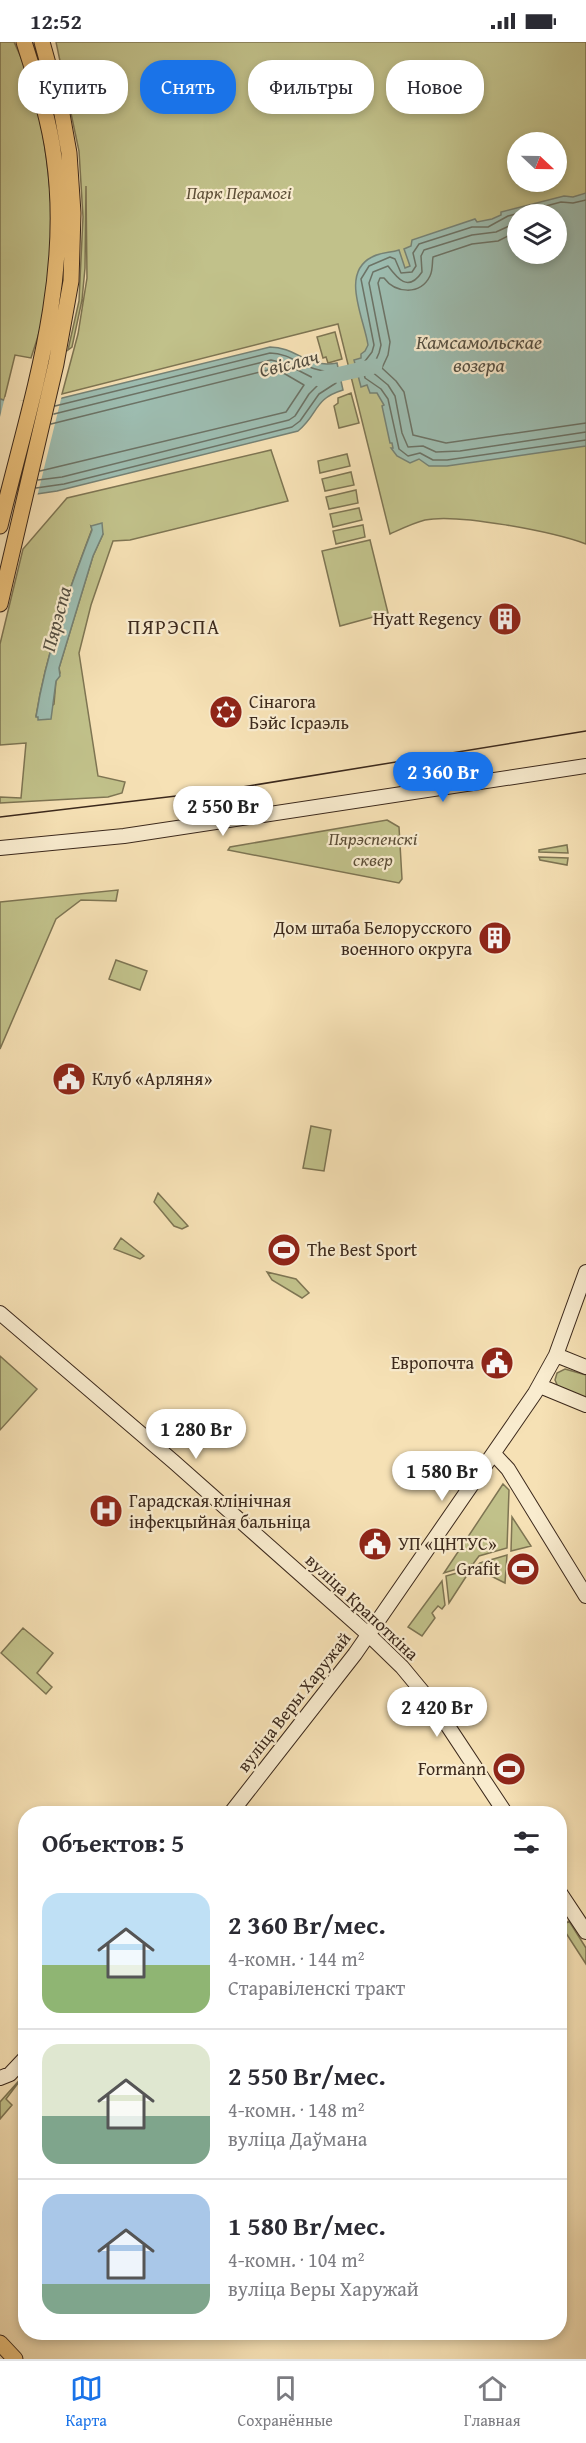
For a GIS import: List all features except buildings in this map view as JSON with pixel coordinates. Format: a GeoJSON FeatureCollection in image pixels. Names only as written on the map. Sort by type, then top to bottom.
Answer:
{"type":"FeatureCollection","features":[{"type":"Feature","properties":{"kind":"main road"},"geometry":{"type":"LineString","coordinates":[[0,525],[41,360],[56,279],[57,179],[47,118],[24,42]]}},
{"type":"Feature","properties":{"kind":"main road"},"geometry":{"type":"LineString","coordinates":[[0,604],[2,581],[56,364],[70,289],[73,213],[69,153],[62,114],[42,42]]}},
{"type":"Feature","properties":{"kind":"main road"},"geometry":{"type":"LineString","coordinates":[[0,848],[124,836],[586,766]]}},
{"type":"Feature","properties":{"kind":"main road","name":"вуліца Веры Харужай"},"geometry":{"type":"LineString","coordinates":[[236,1806],[369,1635],[540,1386],[556,1354],[586,1272]]}},
{"type":"Feature","properties":{"kind":"main road","name":"вуліца Крапоткіна"},"geometry":{"type":"LineString","coordinates":[[0,1313],[210,1494],[402,1667],[436,1708],[501,1806]]}},
{"type":"Feature","properties":{"kind":"main road"},"geometry":{"type":"LineString","coordinates":[[556,1354],[586,1367]]}},
{"type":"Feature","properties":{"kind":"main road"},"geometry":{"type":"LineString","coordinates":[[540,1386],[586,1405]]}},
{"type":"Feature","properties":{"kind":"main road"},"geometry":{"type":"LineString","coordinates":[[494,1454],[508,1469],[586,1596]]}},
{"type":"Feature","properties":{"kind":"main road"},"geometry":{"type":"LineString","coordinates":[[567,1904],[586,1932]]}},
{"type":"Feature","properties":{"kind":"main road"},"geometry":{"type":"LineString","coordinates":[[0,2078],[10,2074],[18,2066]]}},
{"type":"Feature","properties":{"kind":"main road"},"geometry":{"type":"LineString","coordinates":[[0,2343],[15,2359]]}},
{"type":"Feature","properties":{"kind":"green space"},"geometry":{"type":"Polygon","coordinates":[[[0,42],[14,42],[21,60],[18,60],[18,114],[38,114],[44,141],[49,178],[51,252],[42,323],[31,358],[15,355],[4,400],[0,399],[0,42]]]}},
{"type":"Feature","properties":{"kind":"green space","name":"Парк Перамогі"},"geometry":{"type":"Polygon","coordinates":[[[56,42],[586,42],[586,544],[529,529],[459,519],[425,520],[390,534],[338,324],[62,394],[78,334],[87,278],[86,186],[85,268],[82,300],[72,347],[68,350],[79,301],[83,217],[79,151],[71,114],[128,114],[128,60],[60,60],[56,42]]]}},
{"type":"Feature","properties":{"kind":"green space"},"geometry":{"type":"Polygon","coordinates":[[[335,332],[342,359],[328,363],[326,357],[323,358],[317,337],[335,332]]]}},
{"type":"Feature","properties":{"kind":"green space"},"geometry":{"type":"Polygon","coordinates":[[[351,393],[359,423],[339,428],[334,406],[338,403],[338,398],[351,393]]]}},
{"type":"Feature","properties":{"kind":"green space"},"geometry":{"type":"Polygon","coordinates":[[[271,450],[288,501],[130,540],[113,541],[91,605],[79,653],[98,776],[125,782],[122,793],[108,797],[0,803],[0,797],[21,798],[26,743],[0,745],[0,644],[23,549],[67,498],[271,450]],[[91,526],[92,529],[52,645],[40,692],[36,716],[38,717],[54,704],[59,668],[93,556],[103,534],[91,526]]]}},
{"type":"Feature","properties":{"kind":"green space"},"geometry":{"type":"Polygon","coordinates":[[[347,454],[350,466],[320,473],[318,461],[347,454]]]}},
{"type":"Feature","properties":{"kind":"green space"},"geometry":{"type":"Polygon","coordinates":[[[351,472],[354,485],[325,491],[322,479],[351,472]]]}},
{"type":"Feature","properties":{"kind":"green space"},"geometry":{"type":"Polygon","coordinates":[[[356,490],[358,503],[329,509],[326,497],[356,490]]]}},
{"type":"Feature","properties":{"kind":"green space"},"geometry":{"type":"Polygon","coordinates":[[[359,508],[362,520],[333,527],[330,514],[359,508]]]}},
{"type":"Feature","properties":{"kind":"green space"},"geometry":{"type":"Polygon","coordinates":[[[363,525],[365,537],[336,544],[333,531],[363,525]]]}},
{"type":"Feature","properties":{"kind":"green space"},"geometry":{"type":"Polygon","coordinates":[[[370,540],[388,613],[340,626],[322,551],[370,540]]]}},
{"type":"Feature","properties":{"kind":"green space","name":"Пярэспенскі сквер"},"geometry":{"type":"Polygon","coordinates":[[[387,820],[399,827],[402,879],[399,883],[228,850],[230,847],[387,820]]]}},
{"type":"Feature","properties":{"kind":"green space"},"geometry":{"type":"Polygon","coordinates":[[[567,845],[568,853],[539,852],[539,850],[567,845]]]}},
{"type":"Feature","properties":{"kind":"green space"},"geometry":{"type":"Polygon","coordinates":[[[539,857],[568,858],[567,865],[540,860],[539,857]]]}},
{"type":"Feature","properties":{"kind":"green space"},"geometry":{"type":"Polygon","coordinates":[[[118,890],[116,901],[81,900],[56,919],[0,1049],[0,902],[118,890]]]}},
{"type":"Feature","properties":{"kind":"green space"},"geometry":{"type":"Polygon","coordinates":[[[116,960],[147,971],[140,990],[109,979],[116,960]]]}},
{"type":"Feature","properties":{"kind":"green space"},"geometry":{"type":"Polygon","coordinates":[[[311,1126],[331,1130],[324,1171],[303,1168],[311,1126]]]}},
{"type":"Feature","properties":{"kind":"green space"},"geometry":{"type":"Polygon","coordinates":[[[158,1193],[188,1226],[182,1229],[174,1226],[154,1202],[158,1193]]]}},
{"type":"Feature","properties":{"kind":"green space"},"geometry":{"type":"Polygon","coordinates":[[[121,1238],[144,1256],[140,1259],[114,1249],[121,1238]]]}},
{"type":"Feature","properties":{"kind":"green space"},"geometry":{"type":"Polygon","coordinates":[[[267,1272],[296,1279],[309,1293],[302,1298],[272,1280],[267,1272]]]}},
{"type":"Feature","properties":{"kind":"green space"},"geometry":{"type":"Polygon","coordinates":[[[0,1356],[37,1389],[0,1430],[0,1356]]]}},
{"type":"Feature","properties":{"kind":"green space"},"geometry":{"type":"Polygon","coordinates":[[[565,1369],[586,1375],[586,1400],[558,1387],[555,1380],[557,1373],[565,1369]]]}},
{"type":"Feature","properties":{"kind":"green space"},"geometry":{"type":"Polygon","coordinates":[[[503,1484],[509,1490],[507,1548],[479,1556],[473,1564],[444,1573],[503,1484]]]}},
{"type":"Feature","properties":{"kind":"green space"},"geometry":{"type":"Polygon","coordinates":[[[512,1517],[531,1546],[511,1551],[512,1517]]]}},
{"type":"Feature","properties":{"kind":"green space"},"geometry":{"type":"Polygon","coordinates":[[[507,1555],[505,1583],[475,1568],[480,1563],[507,1555]]]}},
{"type":"Feature","properties":{"kind":"green space"},"geometry":{"type":"Polygon","coordinates":[[[471,1569],[449,1603],[446,1576],[471,1569]]]}},
{"type":"Feature","properties":{"kind":"green space"},"geometry":{"type":"Polygon","coordinates":[[[442,1581],[445,1605],[442,1609],[438,1606],[432,1613],[435,1618],[422,1636],[408,1627],[442,1581]]]}},
{"type":"Feature","properties":{"kind":"green space"},"geometry":{"type":"Polygon","coordinates":[[[23,1628],[53,1653],[37,1673],[52,1687],[46,1694],[1,1653],[23,1628]]]}},
{"type":"Feature","properties":{"kind":"green space"},"geometry":{"type":"Polygon","coordinates":[[[569,1921],[586,1948],[586,1964],[567,1935],[569,1921]]]}},
{"type":"Feature","properties":{"kind":"green space"},"geometry":{"type":"Polygon","coordinates":[[[18,2082],[6,2099],[12,2105],[0,2119],[0,2102],[18,2082]]]}},
{"type":"Feature","properties":{"kind":"water","name":"Камсамольскае возера"},"geometry":{"type":"Polygon","coordinates":[[[586,193],[586,446],[447,466],[429,466],[419,459],[410,463],[397,456],[391,448],[393,448],[392,443],[390,443],[382,406],[384,405],[377,393],[370,393],[367,385],[361,387],[354,360],[361,358],[361,354],[368,345],[356,297],[357,274],[362,264],[375,255],[399,250],[405,268],[410,266],[404,249],[411,246],[412,240],[475,219],[477,222],[492,219],[507,210],[507,264],[567,264],[567,204],[532,204],[564,196],[573,197],[586,193]]]}},
{"type":"Feature","properties":{"kind":"water"},"geometry":{"type":"Polygon","coordinates":[[[270,347],[288,350],[318,363],[337,363],[343,390],[321,402],[310,419],[298,431],[57,491],[30,495],[0,492],[0,399],[10,402],[54,400],[270,347]]]}},
{"type":"Feature","properties":{"kind":"water"},"geometry":{"type":"Polygon","coordinates":[[[102,523],[103,534],[93,556],[59,668],[60,676],[56,681],[51,719],[38,720],[36,717],[40,693],[59,622],[92,530],[91,526],[102,523]]]}},
{"type":"Feature","properties":{"kind":"pier"},"geometry":{"type":"Polygon","coordinates":[[[62,395],[37,497],[0,495],[0,417],[5,397],[23,401],[62,395]]]}},
{"type":"Feature","properties":{"kind":"waterway","name":"Свіслач"},"geometry":{"type":"LineString","coordinates":[[319,379],[375,366]]}},
{"type":"Feature","properties":{"kind":"tram line"},"geometry":{"type":"LineString","coordinates":[[0,817],[218,791],[586,731]]}},
{"type":"Feature","properties":{"kind":"place","name":"Hyatt Regency"},"geometry":{"type":"Point","coordinates":[505,619]}},
{"type":"Feature","properties":{"kind":"place","name":"Сінагога Бэйс Ісраэль"},"geometry":{"type":"Point","coordinates":[226,712]}},
{"type":"Feature","properties":{"kind":"place","name":"Дом штаба Белорусского военного округа"},"geometry":{"type":"Point","coordinates":[495,938]}},
{"type":"Feature","properties":{"kind":"place","name":"Клуб «Арляня»"},"geometry":{"type":"Point","coordinates":[69,1079]}},
{"type":"Feature","properties":{"kind":"place","name":"The Best Sport"},"geometry":{"type":"Point","coordinates":[284,1250]}},
{"type":"Feature","properties":{"kind":"place","name":"Европочта"},"geometry":{"type":"Point","coordinates":[497,1363]}},
{"type":"Feature","properties":{"kind":"place","name":"Гарадская клінічная інфекцыйная бальніца"},"geometry":{"type":"Point","coordinates":[106,1511]}},
{"type":"Feature","properties":{"kind":"place","name":"УП «ЦНТУС»"},"geometry":{"type":"Point","coordinates":[375,1544]}},
{"type":"Feature","properties":{"kind":"place","name":"Grafit"},"geometry":{"type":"Point","coordinates":[523,1569]}},
{"type":"Feature","properties":{"kind":"place","name":"Formann"},"geometry":{"type":"Point","coordinates":[509,1769]}},
{"type":"Feature","properties":{"kind":"district","name":"ПЯРЭСПА"},"geometry":{"type":"Point","coordinates":[174,627]}},
{"type":"Feature","properties":{"kind":"water label","name":"Пярэспа"},"geometry":{"type":"Point","coordinates":[56,619]}}]}
